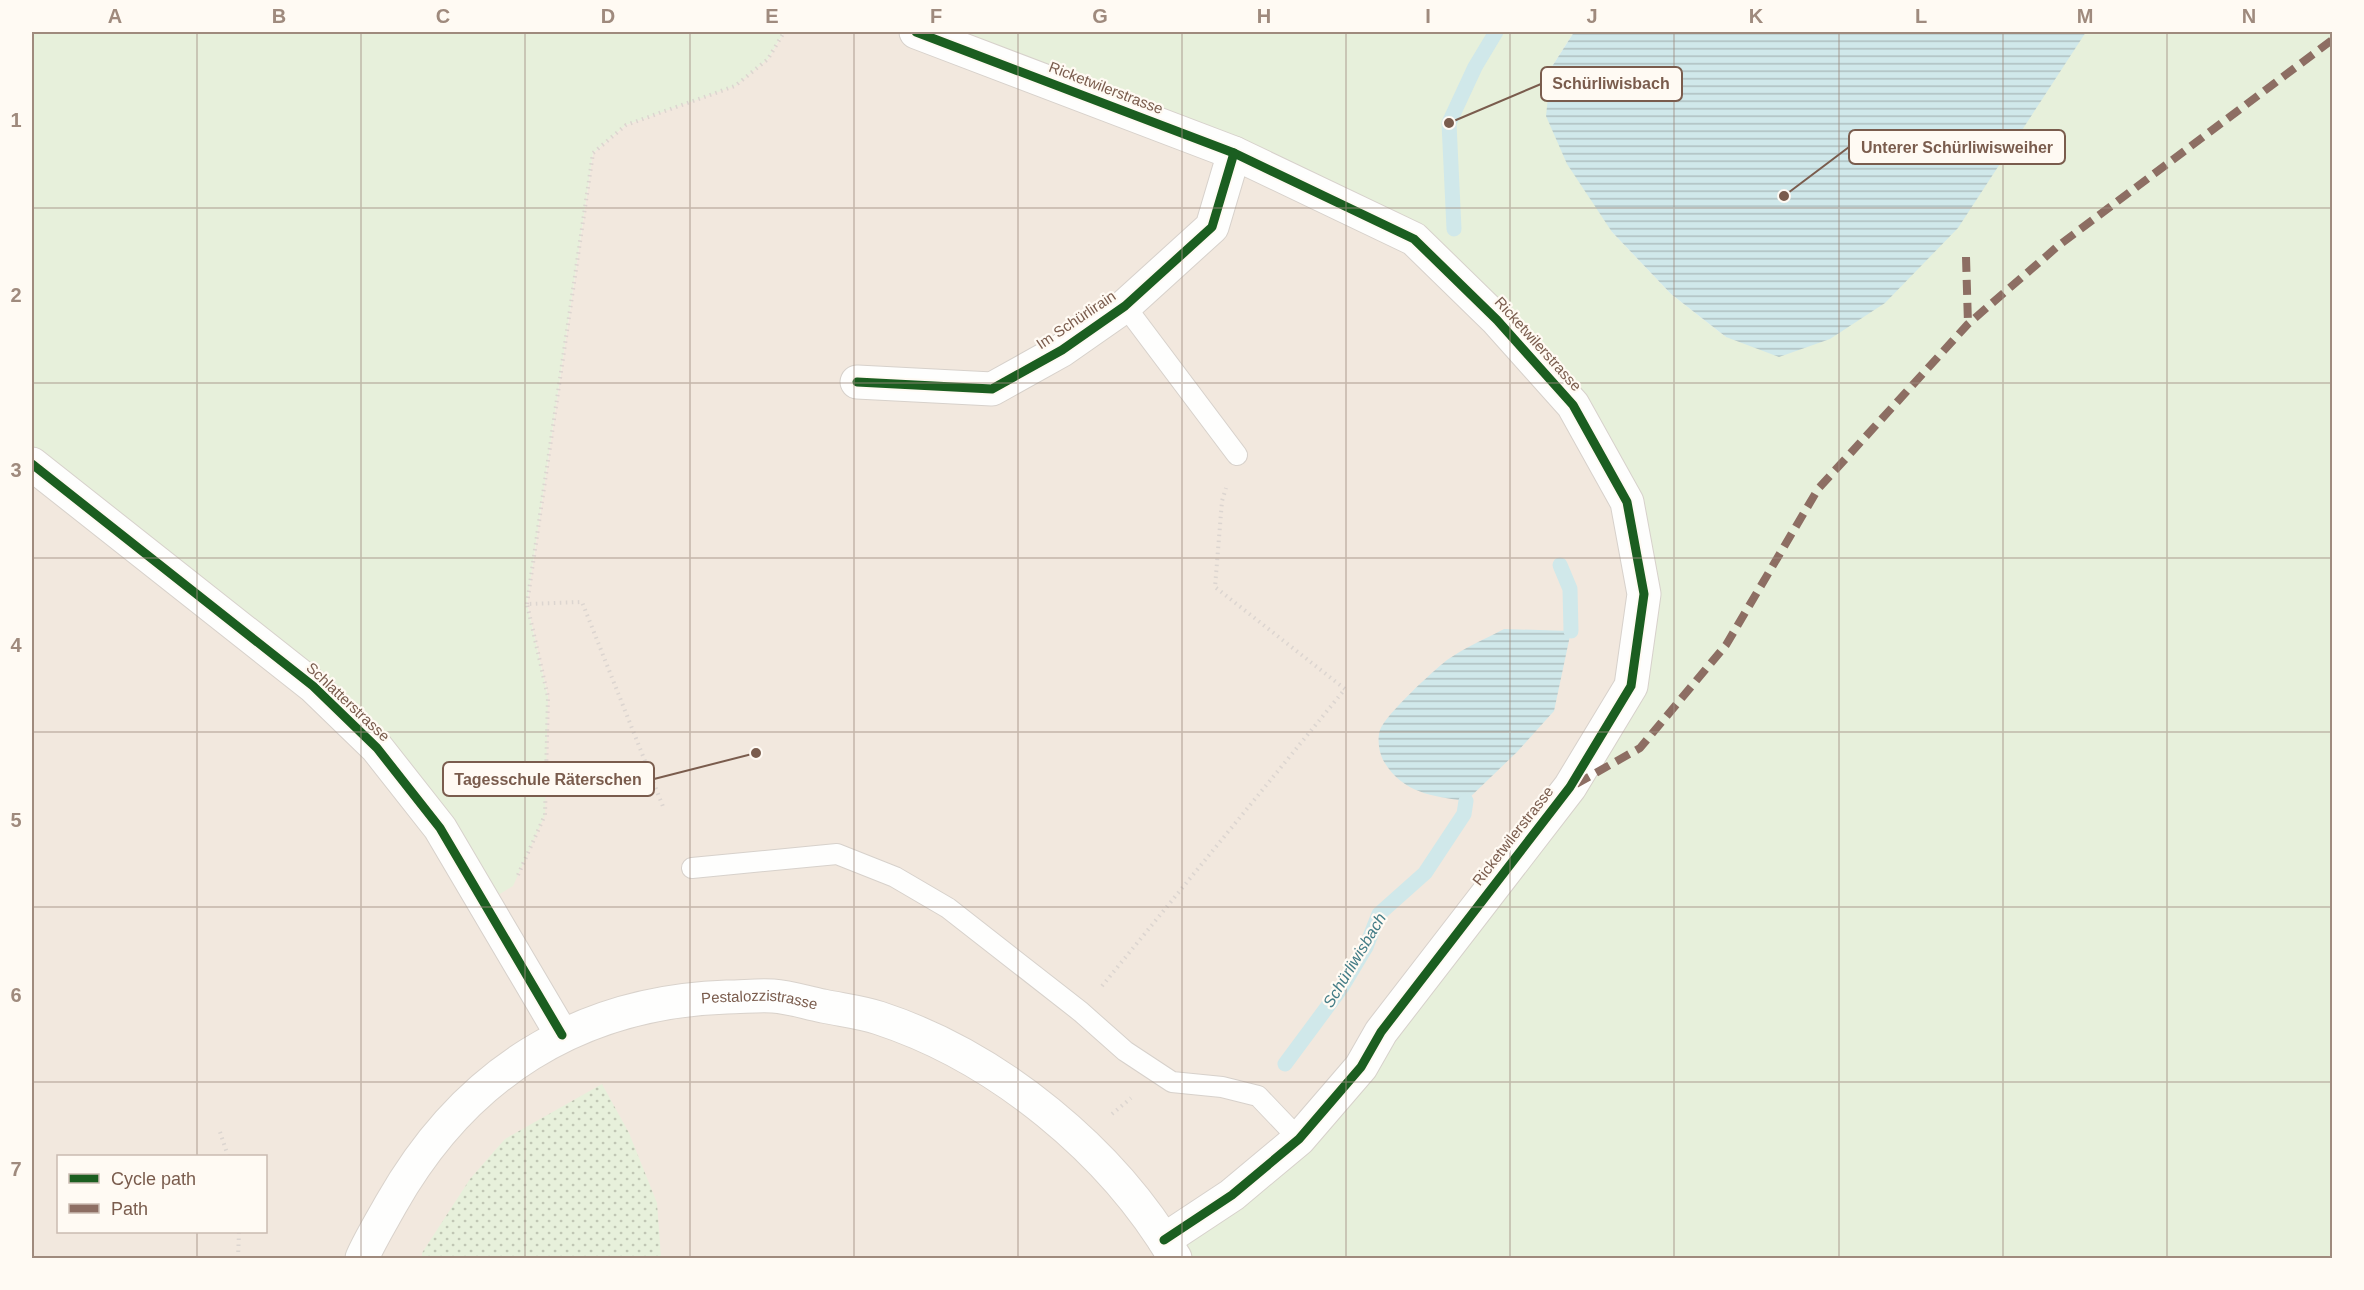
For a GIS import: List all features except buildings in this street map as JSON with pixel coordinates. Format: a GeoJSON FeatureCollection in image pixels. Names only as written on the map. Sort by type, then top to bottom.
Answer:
{"type":"FeatureCollection","features":[{"type":"Feature","properties":{"kind":"street","name":"Ricketwilerstrasse"},"geometry":{"type":"LineString","coordinates":[[916,32],[1234,153],[1414,239],[1497,320],[1573,405],[1627,502],[1644,594],[1631,686],[1570,787],[1381,1032],[1360,1067],[1299,1139],[1170,1249]]}},
{"type":"Feature","properties":{"kind":"street","name":"Im Schürlirain"},"geometry":{"type":"LineString","coordinates":[[857,382],[992,389],[1062,350],[1125,306],[1212,227],[1234,153]]}},
{"type":"Feature","properties":{"kind":"street","name":"Schlatterstrasse"},"geometry":{"type":"LineString","coordinates":[[32,464],[312,686],[377,748],[440,828],[562,1035]]}},
{"type":"Feature","properties":{"kind":"street","name":"Pestalozzistrasse"},"geometry":{"type":"LineString","coordinates":[[362,1258],[408,1174],[437,1134],[475,1094],[518,1061],[562,1035],[615,1014],[688,998],[774,996],[878,1017],[945,1046],[1013,1086],[1084,1144],[1127,1189],[1170,1249]]}},
{"type":"Feature","properties":{"kind":"lane"},"geometry":{"type":"LineString","coordinates":[[1125,306],[1237,455]]}},
{"type":"Feature","properties":{"kind":"lane"},"geometry":{"type":"LineString","coordinates":[[692,868],[837,854],[895,877],[948,908],[1081,1012],[1125,1051],[1172,1082],[1222,1087],[1258,1096],[1299,1139]]}},
{"type":"Feature","properties":{"kind":"path"},"geometry":{"type":"LineString","coordinates":[[517,876],[545,815],[548,696],[527,604],[593,153],[626,125],[735,86],[768,59],[784,32]]}},
{"type":"Feature","properties":{"kind":"path"},"geometry":{"type":"LineString","coordinates":[[1081,1012],[1345,689],[1215,587],[1222,501],[1237,455]]}},
{"type":"Feature","properties":{"kind":"path"},"geometry":{"type":"LineString","coordinates":[[527,604],[582,602],[664,809]]}},
{"type":"Feature","properties":{"kind":"path"},"geometry":{"type":"LineString","coordinates":[[220,1132],[228,1155]]}},
{"type":"Feature","properties":{"kind":"path"},"geometry":{"type":"LineString","coordinates":[[238,1258],[239,1233]]}},
{"type":"Feature","properties":{"kind":"shaded area"},"geometry":{"type":"Polygon","coordinates":[[[784,32],[916,32],[1414,239],[1497,320],[1627,502],[1631,686],[1381,1032],[1175,1258],[32,1258],[32,464],[548,697],[527,604],[593,153],[626,125],[735,85],[768,59],[784,32]]]}},
{"type":"Feature","properties":{"kind":"green space"},"geometry":{"type":"Polygon","coordinates":[[[32,32],[784,32],[768,59],[735,86],[626,125],[593,153],[527,604],[548,697],[545,815],[513,886],[485,903],[377,748],[32,464],[32,32]]]}},
{"type":"Feature","properties":{"kind":"green space"},"geometry":{"type":"Polygon","coordinates":[[[916,32],[1574,32],[1551,68],[1612,232],[1671,294],[1726,337],[2086,32],[2332,32],[2332,1258],[1175,1258],[1164,1240],[1299,1139],[1631,686],[1644,594],[1573,405],[1414,239],[916,32]]]}},
{"type":"Feature","properties":{"kind":"green space"},"geometry":{"type":"Polygon","coordinates":[[[602,1084],[629,1133],[657,1203],[661,1258],[422,1258],[422,1253],[470,1179],[505,1139],[602,1084]]]}},
{"type":"Feature","properties":{"kind":"water"},"geometry":{"type":"Polygon","coordinates":[[[1574,32],[2086,32],[1958,228],[1885,303],[1830,339],[1779,357],[1726,337],[1671,294],[1612,232],[1567,164],[1546,116],[1551,68],[1574,32]]]}},
{"type":"Feature","properties":{"kind":"water"},"geometry":{"type":"Polygon","coordinates":[[[1504,629],[1571,631],[1554,711],[1517,752],[1466,801],[1429,795],[1408,786],[1399,780],[1383,760],[1379,737],[1384,723],[1410,693],[1447,660],[1504,629]]]}},
{"type":"Feature","properties":{"kind":"waterway","name":"Schürliwisbach"},"geometry":{"type":"LineString","coordinates":[[1454,229],[1449,123],[1475,67],[1496,32]]}},
{"type":"Feature","properties":{"kind":"waterway","name":"Schürliwisbach"},"geometry":{"type":"LineString","coordinates":[[1560,565],[1570,589],[1571,631]]}},
{"type":"Feature","properties":{"kind":"waterway","name":"Schürliwisbach"},"geometry":{"type":"LineString","coordinates":[[1285,1064],[1342,987],[1366,947],[1379,914],[1425,873],[1464,814],[1466,801]]}},
{"type":"Feature","properties":{"kind":"marked path"},"geometry":{"type":"LineString","coordinates":[[1576,784],[1640,748],[1726,645],[1818,489],[1968,324],[2058,246],[2332,40]]}},
{"type":"Feature","properties":{"kind":"marked path"},"geometry":{"type":"LineString","coordinates":[[1966,257],[1968,324]]}},
{"type":"Feature","properties":{"kind":"cycle path"},"geometry":{"type":"LineString","coordinates":[[916,32],[1234,153],[1414,239],[1497,320],[1573,405],[1627,502],[1644,594],[1631,686],[1570,787],[1381,1032],[1361,1067],[1299,1139],[1232,1195],[1164,1240]]}},
{"type":"Feature","properties":{"kind":"cycle path"},"geometry":{"type":"LineString","coordinates":[[857,382],[992,389],[1062,350],[1125,306],[1212,227],[1234,153]]}},
{"type":"Feature","properties":{"kind":"cycle path"},"geometry":{"type":"LineString","coordinates":[[32,464],[313,686],[377,748],[440,828],[562,1035]]}},
{"type":"Feature","properties":{"kind":"place","name":"Schürliwisbach"},"geometry":{"type":"Point","coordinates":[1449,123]}},
{"type":"Feature","properties":{"kind":"place","name":"Unterer Schürliwisweiher"},"geometry":{"type":"Point","coordinates":[1784,196]}},
{"type":"Feature","properties":{"kind":"place","name":"Tagesschule Räterschen"},"geometry":{"type":"Point","coordinates":[756,753]}}]}
